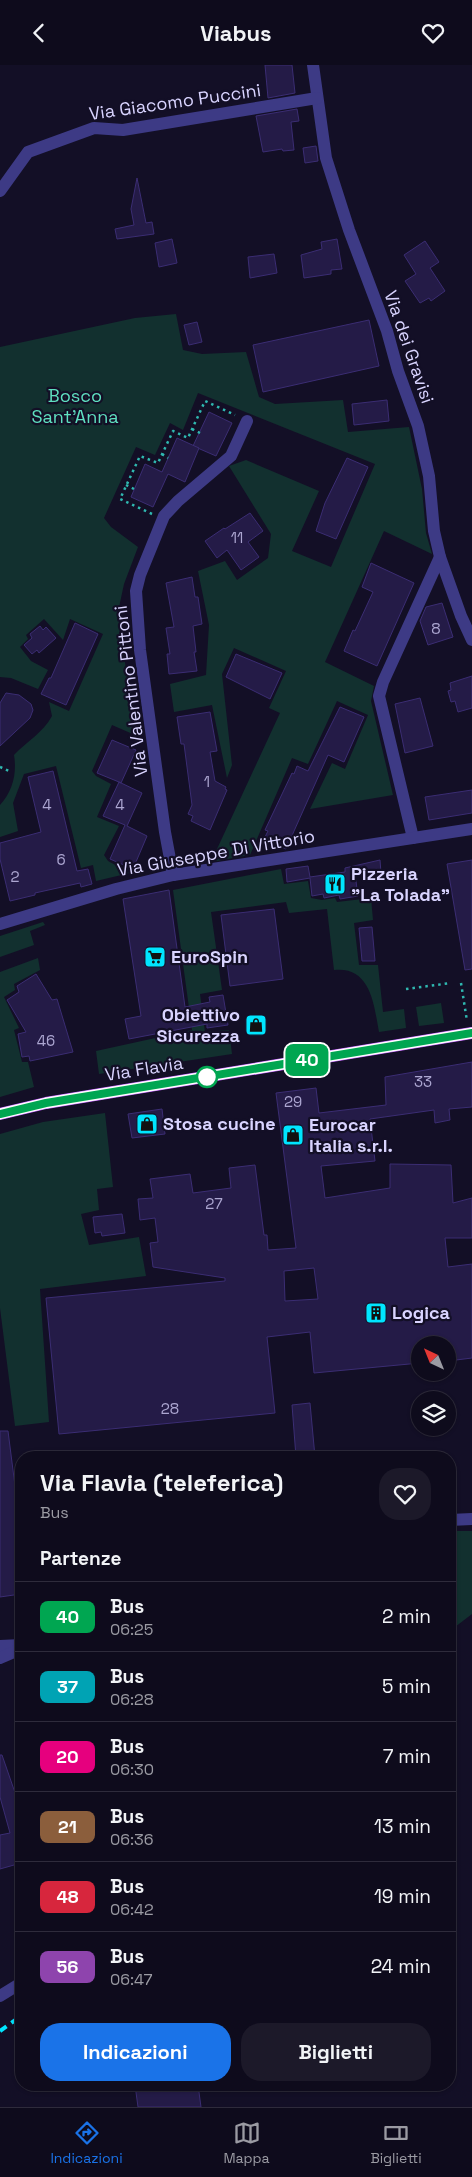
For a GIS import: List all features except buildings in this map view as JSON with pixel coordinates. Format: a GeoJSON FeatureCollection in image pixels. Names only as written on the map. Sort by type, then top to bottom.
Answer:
{"type":"FeatureCollection","features":[{"type":"Feature","properties":{"kind":"main road","name":"Via Flavia"},"geometry":{"type":"LineString","coordinates":[[0,1114],[46,1103],[471,1033]]}},
{"type":"Feature","properties":{"kind":"street","name":"Via dei Gravisi"},"geometry":{"type":"LineString","coordinates":[[313,65],[326,158],[349,230],[387,331],[398,371],[418,426],[429,476],[434,531],[440,557],[460,616],[472,640]]}},
{"type":"Feature","properties":{"kind":"street","name":"Via Giacomo Puccini"},"geometry":{"type":"LineString","coordinates":[[0,191],[28,152],[94,128],[123,130],[317,98]]}},
{"type":"Feature","properties":{"kind":"street","name":"Via Valentino Pittoni"},"geometry":{"type":"LineString","coordinates":[[174,875],[165,832],[140,650],[136,591],[140,575],[162,519],[178,501],[231,456],[247,421]]}},
{"type":"Feature","properties":{"kind":"street"},"geometry":{"type":"LineString","coordinates":[[413,838],[379,696],[383,682],[440,557]]}},
{"type":"Feature","properties":{"kind":"street","name":"Via Giuseppe Di Vittorio"},"geometry":{"type":"LineString","coordinates":[[0,924],[116,889],[174,875],[472,829]]}},
{"type":"Feature","properties":{"kind":"street"},"geometry":{"type":"LineString","coordinates":[[456,1520],[472,1519]]}},
{"type":"Feature","properties":{"kind":"street"},"geometry":{"type":"LineString","coordinates":[[0,1646],[15,1645]]}},
{"type":"Feature","properties":{"kind":"street"},"geometry":{"type":"LineString","coordinates":[[0,1658],[15,1652]]}},
{"type":"Feature","properties":{"kind":"street"},"geometry":{"type":"LineString","coordinates":[[0,1996],[15,1987]]}},
{"type":"Feature","properties":{"kind":"path"},"geometry":{"type":"LineString","coordinates":[[162,519],[120,499],[140,456],[158,463],[173,431],[188,438],[204,401],[247,421]]}},
{"type":"Feature","properties":{"kind":"path"},"geometry":{"type":"LineString","coordinates":[[192,429],[200,433]]}},
{"type":"Feature","properties":{"kind":"path"},"geometry":{"type":"LineString","coordinates":[[162,455],[168,457]]}},
{"type":"Feature","properties":{"kind":"path"},"geometry":{"type":"LineString","coordinates":[[126,485],[134,489]]}},
{"type":"Feature","properties":{"kind":"path"},"geometry":{"type":"LineString","coordinates":[[0,767],[8,771]]}},
{"type":"Feature","properties":{"kind":"path"},"geometry":{"type":"LineString","coordinates":[[406,989],[451,983]]}},
{"type":"Feature","properties":{"kind":"path"},"geometry":{"type":"LineString","coordinates":[[461,983],[471,1033]]}},
{"type":"Feature","properties":{"kind":"green space","name":"Bosco Sant'Anna"},"geometry":{"type":"Polygon","coordinates":[[[176,314],[183,350],[202,354],[246,352],[259,397],[275,404],[343,400],[348,432],[409,427],[422,489],[426,533],[432,554],[384,531],[325,662],[374,686],[371,701],[393,795],[310,809],[332,763],[345,769],[368,715],[337,701],[308,764],[292,758],[250,855],[211,862],[280,713],[269,708],[286,671],[234,648],[222,674],[232,765],[227,778],[212,705],[174,712],[170,684],[206,675],[209,625],[198,571],[225,561],[237,580],[268,558],[271,534],[229,466],[246,460],[319,491],[292,551],[331,567],[375,464],[198,393],[183,430],[170,423],[155,455],[136,447],[104,518],[111,527],[138,547],[124,584],[118,612],[135,735],[112,725],[92,771],[96,776],[111,784],[97,817],[119,826],[104,855],[108,861],[130,873],[96,881],[93,865],[81,868],[56,766],[24,774],[13,803],[18,831],[0,837],[0,805],[8,794],[13,781],[14,755],[39,732],[52,716],[49,702],[69,711],[103,634],[70,619],[63,640],[44,619],[26,635],[28,639],[20,647],[31,661],[48,670],[38,689],[11,678],[0,677],[0,347],[135,318],[176,314]]]}},
{"type":"Feature","properties":{"kind":"green space"},"geometry":{"type":"Polygon","coordinates":[[[281,869],[284,884],[308,881],[311,898],[322,900],[335,898],[337,902],[371,898],[373,920],[354,923],[359,965],[378,965],[383,1012],[404,1009],[406,1028],[379,1032],[372,999],[363,981],[356,974],[346,970],[334,970],[327,909],[289,913],[286,902],[211,912],[222,990],[200,994],[205,1032],[229,1030],[232,1054],[99,1074],[96,1051],[192,1030],[173,890],[281,869]]]}},
{"type":"Feature","properties":{"kind":"green space"},"geometry":{"type":"Polygon","coordinates":[[[43,922],[45,925],[30,931],[34,945],[0,957],[0,936],[43,922]]]}},
{"type":"Feature","properties":{"kind":"green space"},"geometry":{"type":"Polygon","coordinates":[[[38,958],[40,970],[14,984],[15,990],[4,997],[19,1028],[14,1030],[22,1062],[28,1062],[34,1087],[0,1097],[0,972],[38,958]]]}},
{"type":"Feature","properties":{"kind":"green space"},"geometry":{"type":"Polygon","coordinates":[[[441,1003],[444,1023],[419,1026],[416,1007],[441,1003]]]}},
{"type":"Feature","properties":{"kind":"green space"},"geometry":{"type":"Polygon","coordinates":[[[105,1113],[113,1187],[97,1189],[99,1210],[81,1214],[89,1245],[139,1237],[146,1276],[40,1289],[49,1422],[15,1426],[0,1308],[0,1134],[43,1122],[105,1113]]]}},
{"type":"Feature","properties":{"kind":"green space"},"geometry":{"type":"Polygon","coordinates":[[[456,1531],[472,1531],[472,1614],[456,1626],[456,1531]]]}},
{"type":"Feature","properties":{"kind":"railway"},"geometry":{"type":"LineString","coordinates":[[0,2031],[15,2020]]}},
{"type":"Feature","properties":{"kind":"bus line","name":"40"},"geometry":{"type":"LineString","coordinates":[[0,1114],[46,1103],[472,1033]]}},
{"type":"Feature","properties":{"kind":"place","name":"Pizzeria \"La Tolada\""},"geometry":{"type":"Point","coordinates":[335,884]}},
{"type":"Feature","properties":{"kind":"place","name":"EuroSpin"},"geometry":{"type":"Point","coordinates":[155,957]}},
{"type":"Feature","properties":{"kind":"place","name":"Obiettivo Sicurezza"},"geometry":{"type":"Point","coordinates":[256,1025]}},
{"type":"Feature","properties":{"kind":"place","name":"Stosa cucine"},"geometry":{"type":"Point","coordinates":[147,1124]}},
{"type":"Feature","properties":{"kind":"place","name":"Eurocar Italia s.r.l."},"geometry":{"type":"Point","coordinates":[293,1135]}},
{"type":"Feature","properties":{"kind":"place","name":"Logica"},"geometry":{"type":"Point","coordinates":[376,1313]}}]}
